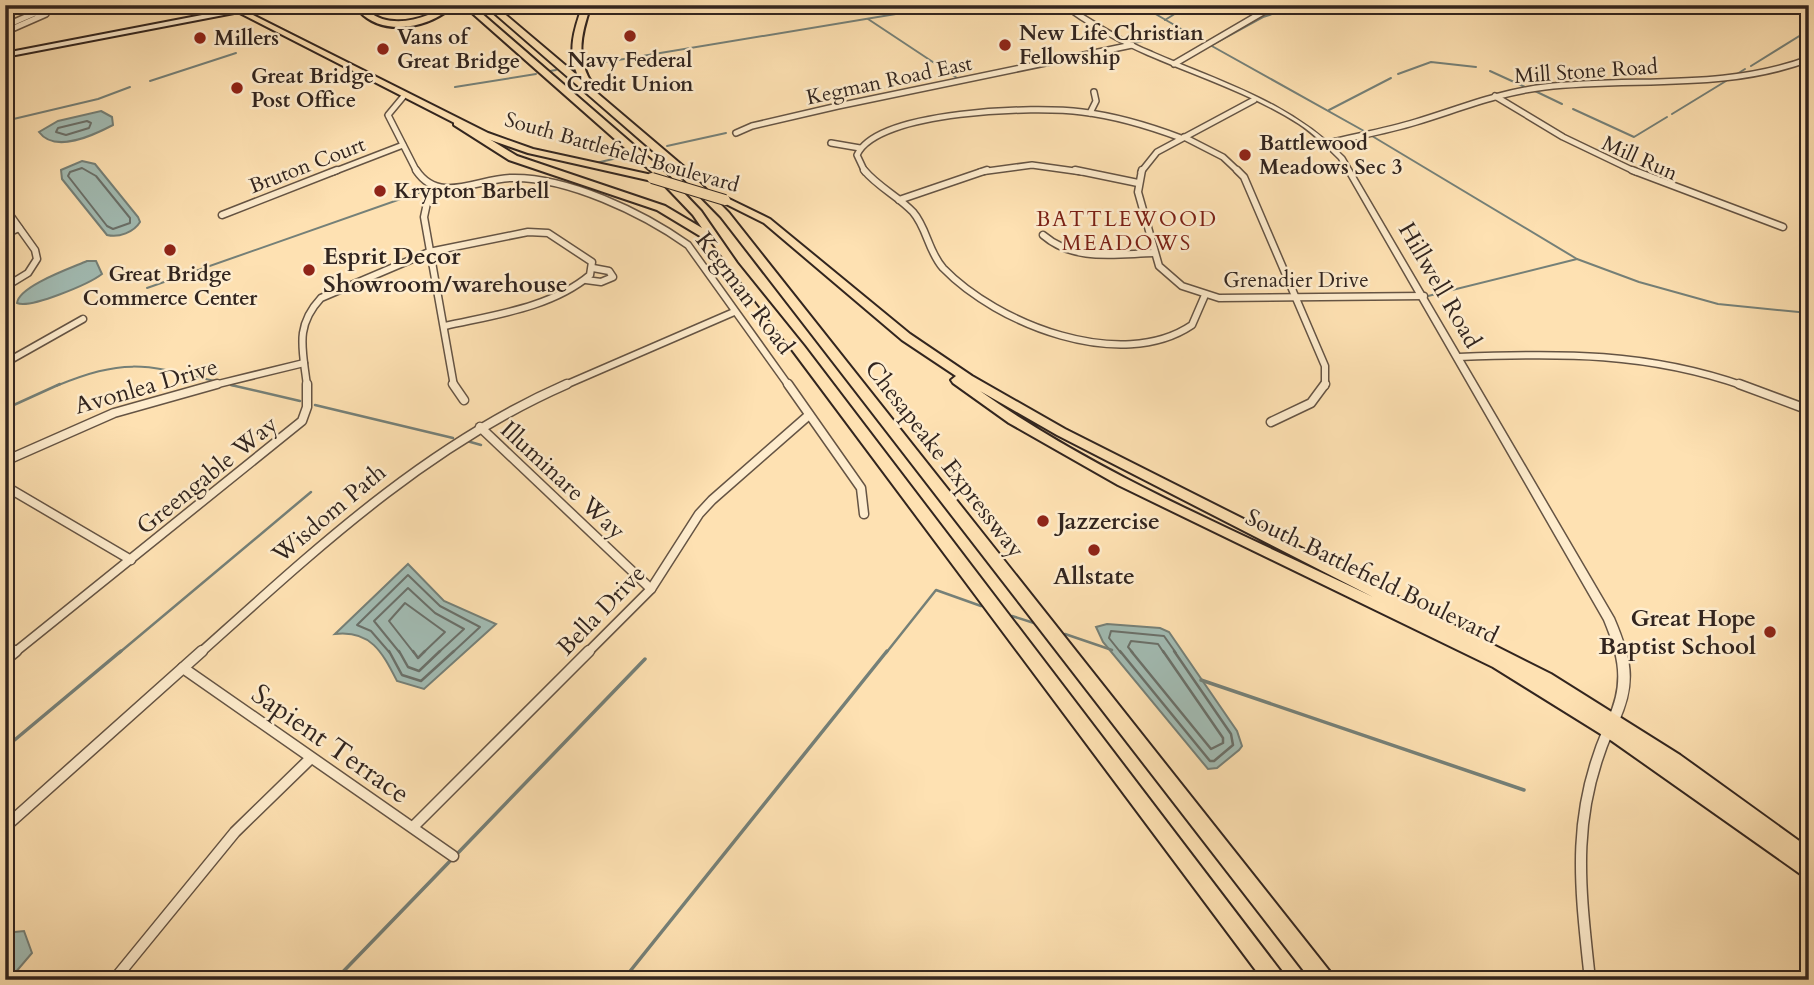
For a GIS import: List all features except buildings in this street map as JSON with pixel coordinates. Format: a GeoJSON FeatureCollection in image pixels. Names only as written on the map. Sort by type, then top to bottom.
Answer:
{"type":"FeatureCollection","features":[{"type":"Feature","properties":{"kind":"highway"},"geometry":{"type":"LineString","coordinates":[[364,5],[364,12],[369,18],[399,23],[429,18],[450,5]]}},
{"type":"Feature","properties":{"kind":"highway","name":"Chesapeake Expressway"},"geometry":{"type":"LineString","coordinates":[[467,5],[655,169],[697,213],[733,265],[800,349],[1275,980]]}},
{"type":"Feature","properties":{"kind":"highway","name":"Chesapeake Expressway"},"geometry":{"type":"LineString","coordinates":[[489,5],[679,167],[725,215],[1324,980]]}},
{"type":"Feature","properties":{"kind":"highway"},"geometry":{"type":"LineString","coordinates":[[587,5],[576,39],[575,57],[584,80],[600,100]]}},
{"type":"Feature","properties":{"kind":"highway"},"geometry":{"type":"LineString","coordinates":[[457,123],[522,162],[667,211],[703,232],[733,265]]}},
{"type":"Feature","properties":{"kind":"main road","name":"South Battlefield Boulevard"},"geometry":{"type":"LineString","coordinates":[[227,5],[457,123],[531,151],[652,178],[725,200],[781,231],[979,397],[1078,458],[1498,663],[1611,724],[1809,872]]}},
{"type":"Feature","properties":{"kind":"main road"},"geometry":{"type":"LineString","coordinates":[[5,55],[265,5]]}},
{"type":"Feature","properties":{"kind":"main road"},"geometry":{"type":"LineString","coordinates":[[237,11],[289,5]]}},
{"type":"Feature","properties":{"kind":"main road","name":"South Battlefield Boulevard"},"geometry":{"type":"LineString","coordinates":[[906,337],[968,379],[1061,432],[1504,656],[1611,724],[1809,858]]}},
{"type":"Feature","properties":{"kind":"street","name":"Hillwell Road"},"geometry":{"type":"LineString","coordinates":[[1063,5],[1132,45],[1304,125],[1328,143],[1356,178],[1618,639],[1626,677],[1621,707],[1611,724]]}},
{"type":"Feature","properties":{"kind":"street"},"geometry":{"type":"LineString","coordinates":[[1174,64],[1275,5]]}},
{"type":"Feature","properties":{"kind":"street"},"geometry":{"type":"LineString","coordinates":[[5,26],[35,13],[46,14],[5,32]]}},
{"type":"Feature","properties":{"kind":"street"},"geometry":{"type":"LineString","coordinates":[[5,18],[16,21]]}},
{"type":"Feature","properties":{"kind":"street","name":"Kegman Road East"},"geometry":{"type":"LineString","coordinates":[[736,133],[752,126],[838,106],[1132,45]]}},
{"type":"Feature","properties":{"kind":"street","name":"Mill Stone Road"},"geometry":{"type":"LineString","coordinates":[[1328,143],[1396,127],[1495,96],[1581,83],[1736,78],[1773,71],[1809,59]]}},
{"type":"Feature","properties":{"kind":"street"},"geometry":{"type":"LineString","coordinates":[[1090,114],[1096,102],[1094,92]]}},
{"type":"Feature","properties":{"kind":"street","name":"Mill Run"},"geometry":{"type":"LineString","coordinates":[[1495,96],[1547,130],[1620,167],[1690,196],[1783,227]]}},
{"type":"Feature","properties":{"kind":"street"},"geometry":{"type":"LineString","coordinates":[[403,97],[388,115],[422,181],[440,188],[424,211],[429,252],[445,327],[451,382],[464,400]]}},
{"type":"Feature","properties":{"kind":"street"},"geometry":{"type":"LineString","coordinates":[[899,200],[953,180],[1018,165],[1056,167],[1138,183],[1150,157],[1254,100]]}},
{"type":"Feature","properties":{"kind":"street"},"geometry":{"type":"LineString","coordinates":[[1205,295],[1195,321],[1168,337],[1100,344],[1052,337],[1020,323],[948,273],[932,254],[916,215],[862,169],[857,155],[870,137],[884,131],[963,113],[1017,107],[1090,114],[1182,138],[1223,157],[1244,177],[1325,366],[1327,380],[1315,401],[1271,422]]}},
{"type":"Feature","properties":{"kind":"street"},"geometry":{"type":"LineString","coordinates":[[831,143],[860,148]]}},
{"type":"Feature","properties":{"kind":"street","name":"Bruton Court"},"geometry":{"type":"LineString","coordinates":[[222,215],[403,145]]}},
{"type":"Feature","properties":{"kind":"street","name":"Kegman Road"},"geometry":{"type":"LineString","coordinates":[[440,188],[520,178],[614,204],[676,234],[688,245],[861,488],[864,514]]}},
{"type":"Feature","properties":{"kind":"street","name":"Grenadier Drive"},"geometry":{"type":"LineString","coordinates":[[1138,183],[1154,253],[1167,276],[1182,286],[1205,295],[1232,299],[1424,296]]}},
{"type":"Feature","properties":{"kind":"street"},"geometry":{"type":"LineString","coordinates":[[5,208],[35,250],[37,259],[28,273],[5,287]]}},
{"type":"Feature","properties":{"kind":"street"},"geometry":{"type":"LineString","coordinates":[[5,234],[19,228]]}},
{"type":"Feature","properties":{"kind":"street","name":"Greengable Way"},"geometry":{"type":"LineString","coordinates":[[5,660],[302,421],[308,408],[303,363],[303,322],[314,303],[337,289],[429,252],[472,241],[541,232],[588,256],[593,268],[609,271],[613,277],[601,282],[586,280]]}},
{"type":"Feature","properties":{"kind":"street"},"geometry":{"type":"LineString","coordinates":[[1043,235],[1057,247],[1078,253],[1154,253]]}},
{"type":"Feature","properties":{"kind":"street"},"geometry":{"type":"LineString","coordinates":[[445,327],[512,310],[586,280],[593,268]]}},
{"type":"Feature","properties":{"kind":"street","name":"Wisdom Path"},"geometry":{"type":"LineString","coordinates":[[5,827],[373,501],[480,427],[553,388],[734,312]]}},
{"type":"Feature","properties":{"kind":"street"},"geometry":{"type":"LineString","coordinates":[[5,363],[83,319]]}},
{"type":"Feature","properties":{"kind":"street"},"geometry":{"type":"LineString","coordinates":[[1459,357],[1604,355],[1649,360],[1732,381],[1809,410]]}},
{"type":"Feature","properties":{"kind":"street","name":"Avonlea Drive"},"geometry":{"type":"LineString","coordinates":[[5,461],[66,430],[120,409],[303,363]]}},
{"type":"Feature","properties":{"kind":"street","name":"Bella Drive"},"geometry":{"type":"LineString","coordinates":[[413,827],[651,589],[699,514],[809,415]]}},
{"type":"Feature","properties":{"kind":"street","name":"Illuminare Way"},"geometry":{"type":"LineString","coordinates":[[480,427],[651,589]]}},
{"type":"Feature","properties":{"kind":"street"},"geometry":{"type":"LineString","coordinates":[[5,486],[131,560]]}},
{"type":"Feature","properties":{"kind":"street","name":"Sapient Terrace"},"geometry":{"type":"LineString","coordinates":[[183,668],[453,856]]}},
{"type":"Feature","properties":{"kind":"street"},"geometry":{"type":"LineString","coordinates":[[1590,980],[1580,877],[1579,825],[1591,769],[1611,724]]}},
{"type":"Feature","properties":{"kind":"street"},"geometry":{"type":"LineString","coordinates":[[114,980],[235,832],[311,758]]}},
{"type":"Feature","properties":{"kind":"water"},"geometry":{"type":"Polygon","coordinates":[[[101,111],[112,117],[113,125],[85,137],[55,142],[39,132],[58,121],[101,111]]]}},
{"type":"Feature","properties":{"kind":"water"},"geometry":{"type":"Polygon","coordinates":[[[82,161],[95,164],[138,217],[140,222],[134,229],[121,235],[107,235],[62,179],[61,170],[82,161]]]}},
{"type":"Feature","properties":{"kind":"water"},"geometry":{"type":"Polygon","coordinates":[[[87,261],[96,261],[102,274],[46,299],[17,303],[27,290],[36,284],[87,261]]]}},
{"type":"Feature","properties":{"kind":"water"},"geometry":{"type":"Polygon","coordinates":[[[408,564],[444,601],[496,624],[424,689],[397,681],[380,652],[366,639],[335,634],[408,564]]]}},
{"type":"Feature","properties":{"kind":"water"},"geometry":{"type":"Polygon","coordinates":[[[1107,624],[1160,628],[1169,632],[1237,731],[1242,746],[1239,750],[1217,768],[1208,769],[1103,642],[1096,627],[1107,624]]]}},
{"type":"Feature","properties":{"kind":"water"},"geometry":{"type":"Polygon","coordinates":[[[24,931],[32,953],[9,980],[5,980],[5,933],[24,931]]]}},
{"type":"Feature","properties":{"kind":"waterway"},"geometry":{"type":"LineString","coordinates":[[582,66],[950,5]]}},
{"type":"Feature","properties":{"kind":"waterway"},"geometry":{"type":"LineString","coordinates":[[1140,5],[1165,20]]}},
{"type":"Feature","properties":{"kind":"waterway"},"geometry":{"type":"LineString","coordinates":[[1165,20],[1189,5]]}},
{"type":"Feature","properties":{"kind":"waterway"},"geometry":{"type":"LineString","coordinates":[[1211,46],[1263,17],[1300,5]]}},
{"type":"Feature","properties":{"kind":"waterway"},"geometry":{"type":"LineString","coordinates":[[868,19],[957,78]]}},
{"type":"Feature","properties":{"kind":"waterway"},"geometry":{"type":"LineString","coordinates":[[1165,20],[1202,41]]}},
{"type":"Feature","properties":{"kind":"waterway"},"geometry":{"type":"LineString","coordinates":[[1751,66],[1809,30]]}},
{"type":"Feature","properties":{"kind":"waterway"},"geometry":{"type":"LineString","coordinates":[[1134,43],[1185,32]]}},
{"type":"Feature","properties":{"kind":"waterway"},"geometry":{"type":"LineString","coordinates":[[1211,46],[1364,131]]}},
{"type":"Feature","properties":{"kind":"waterway"},"geometry":{"type":"LineString","coordinates":[[150,81],[236,53]]}},
{"type":"Feature","properties":{"kind":"waterway"},"geometry":{"type":"LineString","coordinates":[[1398,74],[1431,62],[1476,67]]}},
{"type":"Feature","properties":{"kind":"waterway"},"geometry":{"type":"LineString","coordinates":[[569,68],[574,67]]}},
{"type":"Feature","properties":{"kind":"waterway"},"geometry":{"type":"LineString","coordinates":[[1737,74],[1745,69]]}},
{"type":"Feature","properties":{"kind":"waterway"},"geometry":{"type":"LineString","coordinates":[[550,71],[556,70]]}},
{"type":"Feature","properties":{"kind":"waterway"},"geometry":{"type":"LineString","coordinates":[[1490,71],[1525,87]]}},
{"type":"Feature","properties":{"kind":"waterway"},"geometry":{"type":"LineString","coordinates":[[455,87],[536,74]]}},
{"type":"Feature","properties":{"kind":"waterway"},"geometry":{"type":"LineString","coordinates":[[1329,110],[1391,78]]}},
{"type":"Feature","properties":{"kind":"waterway"},"geometry":{"type":"LineString","coordinates":[[1672,114],[1726,81]]}},
{"type":"Feature","properties":{"kind":"waterway"},"geometry":{"type":"LineString","coordinates":[[5,121],[98,99],[130,87]]}},
{"type":"Feature","properties":{"kind":"waterway"},"geometry":{"type":"LineString","coordinates":[[1535,91],[1562,104]]}},
{"type":"Feature","properties":{"kind":"waterway"},"geometry":{"type":"LineString","coordinates":[[1573,109],[1634,137],[1667,117]]}},
{"type":"Feature","properties":{"kind":"waterway"},"geometry":{"type":"LineString","coordinates":[[667,146],[726,133]]}},
{"type":"Feature","properties":{"kind":"waterway"},"geometry":{"type":"LineString","coordinates":[[1372,136],[1577,259]]}},
{"type":"Feature","properties":{"kind":"waterway"},"geometry":{"type":"LineString","coordinates":[[644,152],[648,151]]}},
{"type":"Feature","properties":{"kind":"waterway"},"geometry":{"type":"LineString","coordinates":[[596,163],[630,155]]}},
{"type":"Feature","properties":{"kind":"waterway"},"geometry":{"type":"LineString","coordinates":[[147,288],[432,188]]}},
{"type":"Feature","properties":{"kind":"waterway"},"geometry":{"type":"LineString","coordinates":[[1424,297],[1577,259]]}},
{"type":"Feature","properties":{"kind":"waterway"},"geometry":{"type":"LineString","coordinates":[[1577,259],[1639,282],[1718,304],[1809,313]]}},
{"type":"Feature","properties":{"kind":"waterway"},"geometry":{"type":"LineString","coordinates":[[56,386],[100,371],[135,367],[214,381]]}},
{"type":"Feature","properties":{"kind":"waterway"},"geometry":{"type":"LineString","coordinates":[[5,409],[60,384]]}},
{"type":"Feature","properties":{"kind":"waterway"},"geometry":{"type":"LineString","coordinates":[[236,386],[231,385],[300,401]]}},
{"type":"Feature","properties":{"kind":"waterway"},"geometry":{"type":"LineString","coordinates":[[315,405],[453,438]]}},
{"type":"Feature","properties":{"kind":"waterway"},"geometry":{"type":"LineString","coordinates":[[467,441],[481,445]]}},
{"type":"Feature","properties":{"kind":"waterway"},"geometry":{"type":"LineString","coordinates":[[119,653],[311,492]]}},
{"type":"Feature","properties":{"kind":"waterway"},"geometry":{"type":"LineString","coordinates":[[886,653],[936,590],[981,606]]}},
{"type":"Feature","properties":{"kind":"waterway"},"geometry":{"type":"LineString","coordinates":[[1012,616],[1034,623]]}},
{"type":"Feature","properties":{"kind":"waterway"},"geometry":{"type":"LineString","coordinates":[[1065,634],[1112,650]]}},
{"type":"Feature","properties":{"kind":"waterway"},"geometry":{"type":"LineString","coordinates":[[5,748],[121,651]]}},
{"type":"Feature","properties":{"kind":"waterway"},"geometry":{"type":"LineString","coordinates":[[623,980],[887,651]]}},
{"type":"Feature","properties":{"kind":"waterway"},"geometry":{"type":"LineString","coordinates":[[457,854],[645,659]]}},
{"type":"Feature","properties":{"kind":"waterway"},"geometry":{"type":"LineString","coordinates":[[1201,680],[1524,790]]}},
{"type":"Feature","properties":{"kind":"waterway"},"geometry":{"type":"LineString","coordinates":[[335,980],[452,859]]}},
{"type":"Feature","properties":{"kind":"place","name":"Navy Federal Credit Union"},"geometry":{"type":"Point","coordinates":[630,36]}},
{"type":"Feature","properties":{"kind":"place","name":"Millers"},"geometry":{"type":"Point","coordinates":[200,38]}},
{"type":"Feature","properties":{"kind":"place","name":"New Life Christian Fellowship"},"geometry":{"type":"Point","coordinates":[1005,45]}},
{"type":"Feature","properties":{"kind":"place","name":"Vans of Great Bridge"},"geometry":{"type":"Point","coordinates":[383,49]}},
{"type":"Feature","properties":{"kind":"place","name":"Great Bridge Post Office"},"geometry":{"type":"Point","coordinates":[237,88]}},
{"type":"Feature","properties":{"kind":"place","name":"Battlewood Meadows Sec 3"},"geometry":{"type":"Point","coordinates":[1245,155]}},
{"type":"Feature","properties":{"kind":"place","name":"Krypton Barbell"},"geometry":{"type":"Point","coordinates":[380,191]}},
{"type":"Feature","properties":{"kind":"place","name":"Great Bridge Commerce Center"},"geometry":{"type":"Point","coordinates":[170,250]}},
{"type":"Feature","properties":{"kind":"place","name":"Esprit Decor Showroom/warehouse"},"geometry":{"type":"Point","coordinates":[309,270]}},
{"type":"Feature","properties":{"kind":"place","name":"Jazzercise"},"geometry":{"type":"Point","coordinates":[1043,521]}},
{"type":"Feature","properties":{"kind":"place","name":"Allstate"},"geometry":{"type":"Point","coordinates":[1094,550]}},
{"type":"Feature","properties":{"kind":"place","name":"Great Hope Baptist School"},"geometry":{"type":"Point","coordinates":[1770,632]}},
{"type":"Feature","properties":{"kind":"district","name":"BATTLEWOOD MEADOWS"},"geometry":{"type":"Point","coordinates":[1127,231]}}]}
